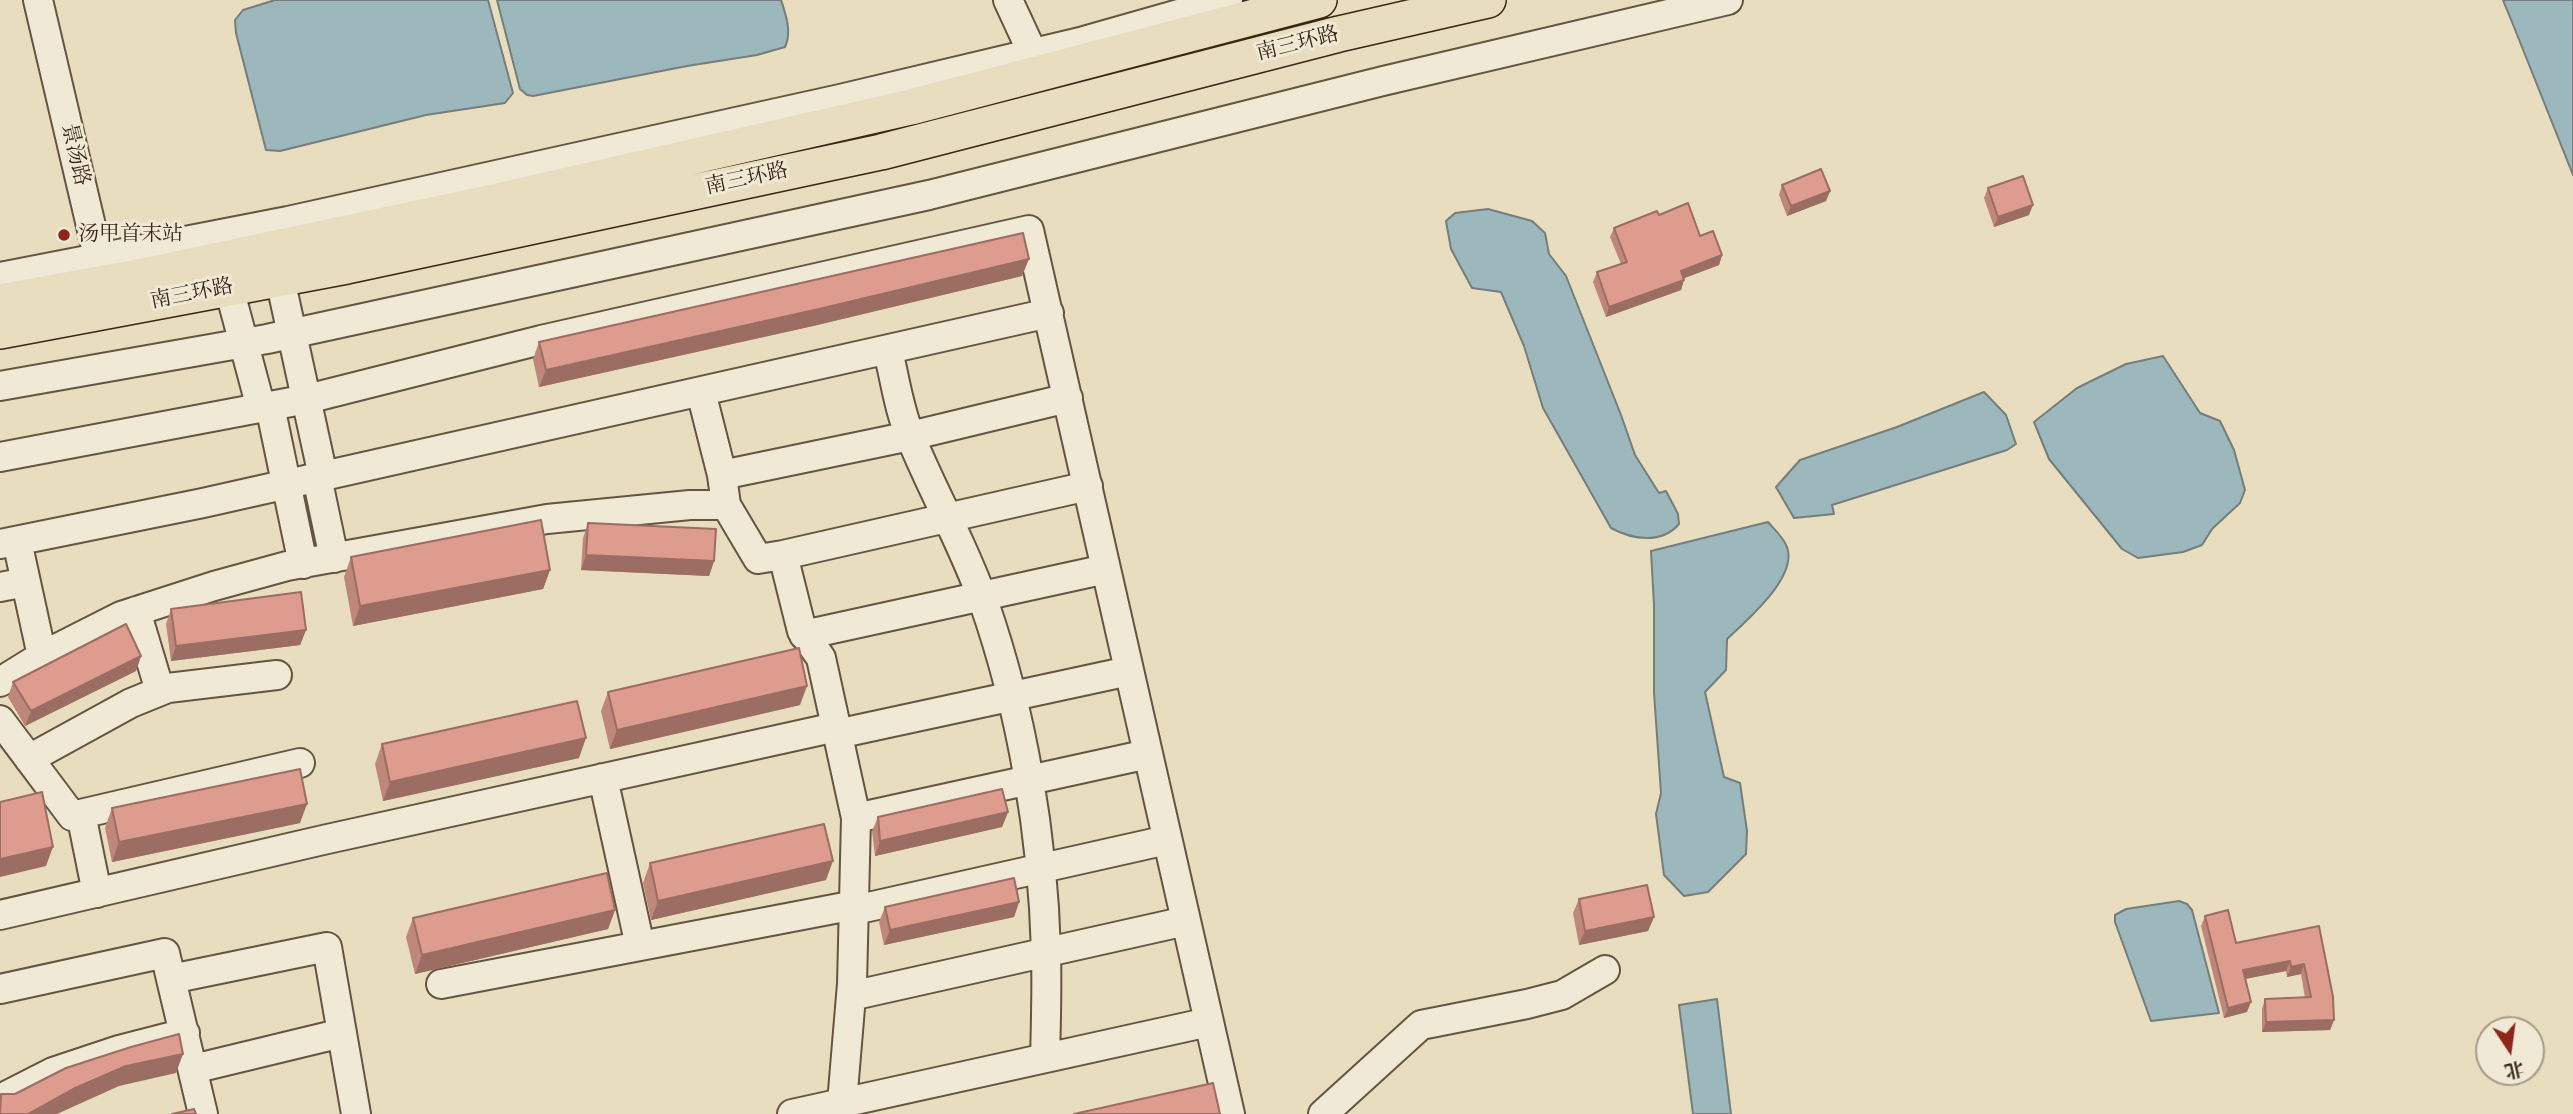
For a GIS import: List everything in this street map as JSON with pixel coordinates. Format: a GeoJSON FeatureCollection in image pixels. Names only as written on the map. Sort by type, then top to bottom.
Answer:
{"type":"FeatureCollection","features":[{"type":"Feature","properties":{"kind":"main road","name":"南三环路"},"geometry":{"type":"LineString","coordinates":[[0,302],[104,284],[488,203],[911,107],[1319,0]]}},
{"type":"Feature","properties":{"kind":"main road","name":"南三环路"},"geometry":{"type":"LineString","coordinates":[[0,331],[104,284],[229,288],[280,279],[881,152],[1339,34],[1488,0]]}},
{"type":"Feature","properties":{"kind":"street"},"geometry":{"type":"LineString","coordinates":[[20,0],[49,110],[70,137]]}},
{"type":"Feature","properties":{"kind":"street","name":"景汤路"},"geometry":{"type":"LineString","coordinates":[[38,0],[104,284]]}},
{"type":"Feature","properties":{"kind":"street"},"geometry":{"type":"LineString","coordinates":[[1008,0],[1033,54]]}},
{"type":"Feature","properties":{"kind":"street"},"geometry":{"type":"LineString","coordinates":[[0,277],[104,284],[288,222],[1033,54],[1228,0]]}},
{"type":"Feature","properties":{"kind":"street"},"geometry":{"type":"LineString","coordinates":[[0,386],[244,343],[929,195],[1383,81],[1728,0]]}},
{"type":"Feature","properties":{"kind":"street"},"geometry":{"type":"LineString","coordinates":[[0,457],[307,398],[554,337],[1029,230],[1230,1114]]}},
{"type":"Feature","properties":{"kind":"street"},"geometry":{"type":"LineString","coordinates":[[280,279],[307,398],[334,558]]}},
{"type":"Feature","properties":{"kind":"street"},"geometry":{"type":"LineString","coordinates":[[229,288],[266,407],[303,564]]}},
{"type":"Feature","properties":{"kind":"street"},"geometry":{"type":"LineString","coordinates":[[42,656],[13,584],[9,542],[286,484],[1049,313]]}},
{"type":"Feature","properties":{"kind":"street"},"geometry":{"type":"LineString","coordinates":[[888,351],[909,436],[948,517],[981,597],[1011,696],[1028,781],[1041,869],[1046,952],[1045,1058]]}},
{"type":"Feature","properties":{"kind":"street"},"geometry":{"type":"LineString","coordinates":[[701,392],[722,475],[726,505],[758,559],[1088,486]]}},
{"type":"Feature","properties":{"kind":"street"},"geometry":{"type":"LineString","coordinates":[[722,475],[909,436],[1068,398]]}},
{"type":"Feature","properties":{"kind":"street"},"geometry":{"type":"LineString","coordinates":[[0,682],[42,656],[121,616],[214,586],[303,564],[547,519],[690,505],[726,505]]}},
{"type":"Feature","properties":{"kind":"street"},"geometry":{"type":"LineString","coordinates":[[783,555],[804,635],[821,658],[856,818],[851,996],[842,1103]]}},
{"type":"Feature","properties":{"kind":"street"},"geometry":{"type":"LineString","coordinates":[[804,635],[1106,569]]}},
{"type":"Feature","properties":{"kind":"street"},"geometry":{"type":"LineString","coordinates":[[136,611],[160,691]]}},
{"type":"Feature","properties":{"kind":"street"},"geometry":{"type":"LineString","coordinates":[[0,915],[603,778],[1129,671]]}},
{"type":"Feature","properties":{"kind":"street"},"geometry":{"type":"LineString","coordinates":[[29,759],[131,703],[168,688],[276,675]]}},
{"type":"Feature","properties":{"kind":"street"},"geometry":{"type":"LineString","coordinates":[[0,720],[72,816],[300,763]]}},
{"type":"Feature","properties":{"kind":"street"},"geometry":{"type":"LineString","coordinates":[[856,818],[1148,754]]}},
{"type":"Feature","properties":{"kind":"street"},"geometry":{"type":"LineString","coordinates":[[603,778],[640,946]]}},
{"type":"Feature","properties":{"kind":"street"},"geometry":{"type":"LineString","coordinates":[[81,814],[97,893]]}},
{"type":"Feature","properties":{"kind":"street"},"geometry":{"type":"LineString","coordinates":[[441,984],[855,908],[1167,841]]}},
{"type":"Feature","properties":{"kind":"street"},"geometry":{"type":"LineString","coordinates":[[851,996],[1186,921]]}},
{"type":"Feature","properties":{"kind":"street"},"geometry":{"type":"LineString","coordinates":[[171,979],[327,947],[342,1033],[349,1112]]}},
{"type":"Feature","properties":{"kind":"street"},"geometry":{"type":"LineString","coordinates":[[0,989],[165,953],[193,1069],[199,1113]]}},
{"type":"Feature","properties":{"kind":"street"},"geometry":{"type":"LineString","coordinates":[[1323,1114],[1421,1025],[1562,995],[1605,970]]}},
{"type":"Feature","properties":{"kind":"street"},"geometry":{"type":"LineString","coordinates":[[792,1114],[1209,1022]]}},
{"type":"Feature","properties":{"kind":"street"},"geometry":{"type":"LineString","coordinates":[[0,1099],[52,1072],[119,1050],[185,1033]]}},
{"type":"Feature","properties":{"kind":"street"},"geometry":{"type":"LineString","coordinates":[[193,1069],[342,1033]]}},
{"type":"Feature","properties":{"kind":"water"},"geometry":{"type":"Polygon","coordinates":[[[275,0],[488,0],[513,93],[505,103],[426,115],[280,151],[266,150],[235,20],[243,10],[275,0]]]}},
{"type":"Feature","properties":{"kind":"water"},"geometry":{"type":"Polygon","coordinates":[[[497,0],[781,0],[788,24],[788,35],[785,47],[757,55],[533,96],[520,89],[497,0]]]}},
{"type":"Feature","properties":{"kind":"water"},"geometry":{"type":"Polygon","coordinates":[[[2503,0],[2573,0],[2573,175],[2512,22],[2503,0]]]}},
{"type":"Feature","properties":{"kind":"water"},"geometry":{"type":"Polygon","coordinates":[[[1488,209],[1532,221],[1545,233],[1549,254],[1566,276],[1635,455],[1659,493],[1666,491],[1678,514],[1679,524],[1664,535],[1638,537],[1611,528],[1543,408],[1524,346],[1501,292],[1472,288],[1451,249],[1446,221],[1455,213],[1488,209]]]}},
{"type":"Feature","properties":{"kind":"water"},"geometry":{"type":"Polygon","coordinates":[[[2163,356],[2200,413],[2220,421],[2234,450],[2245,490],[2240,503],[2212,529],[2202,545],[2183,552],[2138,558],[2122,549],[2049,459],[2034,422],[2077,388],[2126,364],[2163,356]]]}},
{"type":"Feature","properties":{"kind":"water"},"geometry":{"type":"Polygon","coordinates":[[[1984,392],[2006,415],[2016,444],[2007,450],[1832,505],[1834,514],[1794,518],[1776,487],[1800,460],[1897,427],[1984,392]]]}},
{"type":"Feature","properties":{"kind":"water"},"geometry":{"type":"Polygon","coordinates":[[[1768,522],[1785,543],[1788,555],[1786,568],[1770,595],[1727,639],[1726,670],[1705,692],[1724,777],[1740,783],[1747,831],[1746,854],[1708,892],[1684,896],[1664,875],[1656,814],[1661,793],[1654,693],[1651,551],[1768,522]]]}},
{"type":"Feature","properties":{"kind":"water"},"geometry":{"type":"Polygon","coordinates":[[[2179,901],[2192,910],[2219,1013],[2151,1021],[2115,922],[2115,915],[2126,909],[2179,901]]]}},
{"type":"Feature","properties":{"kind":"water"},"geometry":{"type":"Polygon","coordinates":[[[1717,999],[1731,1114],[1693,1114],[1679,1005],[1717,999]]]}},
{"type":"Feature","properties":{"kind":"building"},"geometry":{"type":"Polygon","coordinates":[[[1821,169],[1830,191],[1791,206],[1782,185],[1821,169]]]}},
{"type":"Feature","properties":{"kind":"building"},"geometry":{"type":"Polygon","coordinates":[[[2023,176],[2033,205],[1998,217],[1988,188],[2023,176]]]}},
{"type":"Feature","properties":{"kind":"building"},"geometry":{"type":"Polygon","coordinates":[[[1688,203],[1700,236],[1713,231],[1722,255],[1681,271],[1684,280],[1609,307],[1597,272],[1627,262],[1614,228],[1657,211],[1659,215],[1688,203]]]}},
{"type":"Feature","properties":{"kind":"building"},"geometry":{"type":"Polygon","coordinates":[[[1023,233],[1029,259],[546,370],[539,342],[1023,233]]]}},
{"type":"Feature","properties":{"kind":"building"},"geometry":{"type":"Polygon","coordinates":[[[541,520],[550,570],[360,606],[351,557],[541,520]]]}},
{"type":"Feature","properties":{"kind":"building"},"geometry":{"type":"Polygon","coordinates":[[[588,523],[716,529],[714,561],[586,555],[588,523]]]}},
{"type":"Feature","properties":{"kind":"building"},"geometry":{"type":"Polygon","coordinates":[[[301,592],[306,630],[176,646],[171,609],[301,592]]]}},
{"type":"Feature","properties":{"kind":"building"},"geometry":{"type":"Polygon","coordinates":[[[126,624],[141,656],[31,711],[13,682],[126,624]]]}},
{"type":"Feature","properties":{"kind":"building"},"geometry":{"type":"Polygon","coordinates":[[[799,648],[807,686],[617,730],[608,692],[799,648]]]}},
{"type":"Feature","properties":{"kind":"building"},"geometry":{"type":"Polygon","coordinates":[[[577,701],[586,738],[390,782],[382,744],[577,701]]]}},
{"type":"Feature","properties":{"kind":"building"},"geometry":{"type":"Polygon","coordinates":[[[300,769],[307,804],[119,842],[112,808],[300,769]]]}},
{"type":"Feature","properties":{"kind":"building"},"geometry":{"type":"Polygon","coordinates":[[[1002,789],[1008,812],[880,841],[878,817],[1002,789]]]}},
{"type":"Feature","properties":{"kind":"building"},"geometry":{"type":"Polygon","coordinates":[[[42,792],[53,847],[0,859],[0,802],[42,792]]]}},
{"type":"Feature","properties":{"kind":"building"},"geometry":{"type":"Polygon","coordinates":[[[824,824],[833,861],[658,901],[650,863],[824,824]]]}},
{"type":"Feature","properties":{"kind":"building"},"geometry":{"type":"Polygon","coordinates":[[[607,873],[615,910],[422,955],[413,918],[607,873]]]}},
{"type":"Feature","properties":{"kind":"building"},"geometry":{"type":"Polygon","coordinates":[[[1014,878],[1019,902],[890,930],[885,907],[1014,878]]]}},
{"type":"Feature","properties":{"kind":"building"},"geometry":{"type":"Polygon","coordinates":[[[1647,885],[1654,917],[1585,931],[1579,899],[1647,885]]]}},
{"type":"Feature","properties":{"kind":"building"},"geometry":{"type":"Polygon","coordinates":[[[2228,910],[2236,943],[2319,926],[2333,997],[2334,1020],[2266,1022],[2265,999],[2311,997],[2304,964],[2291,967],[2290,961],[2243,970],[2251,1002],[2228,1008],[2205,916],[2228,910]]]}},
{"type":"Feature","properties":{"kind":"building"},"geometry":{"type":"Polygon","coordinates":[[[179,1034],[183,1054],[126,1066],[73,1089],[28,1114],[0,1114],[1,1094],[15,1094],[66,1068],[179,1034]]]}},
{"type":"Feature","properties":{"kind":"building"},"geometry":{"type":"Polygon","coordinates":[[[1213,1083],[1220,1114],[1074,1114],[1213,1083]]]}},
{"type":"Feature","properties":{"kind":"building"},"geometry":{"type":"Polygon","coordinates":[[[194,1109],[196,1114],[172,1114],[194,1109]]]}},
{"type":"Feature","properties":{"kind":"place","name":"汤甲首末站"},"geometry":{"type":"Point","coordinates":[64,235]}}]}
